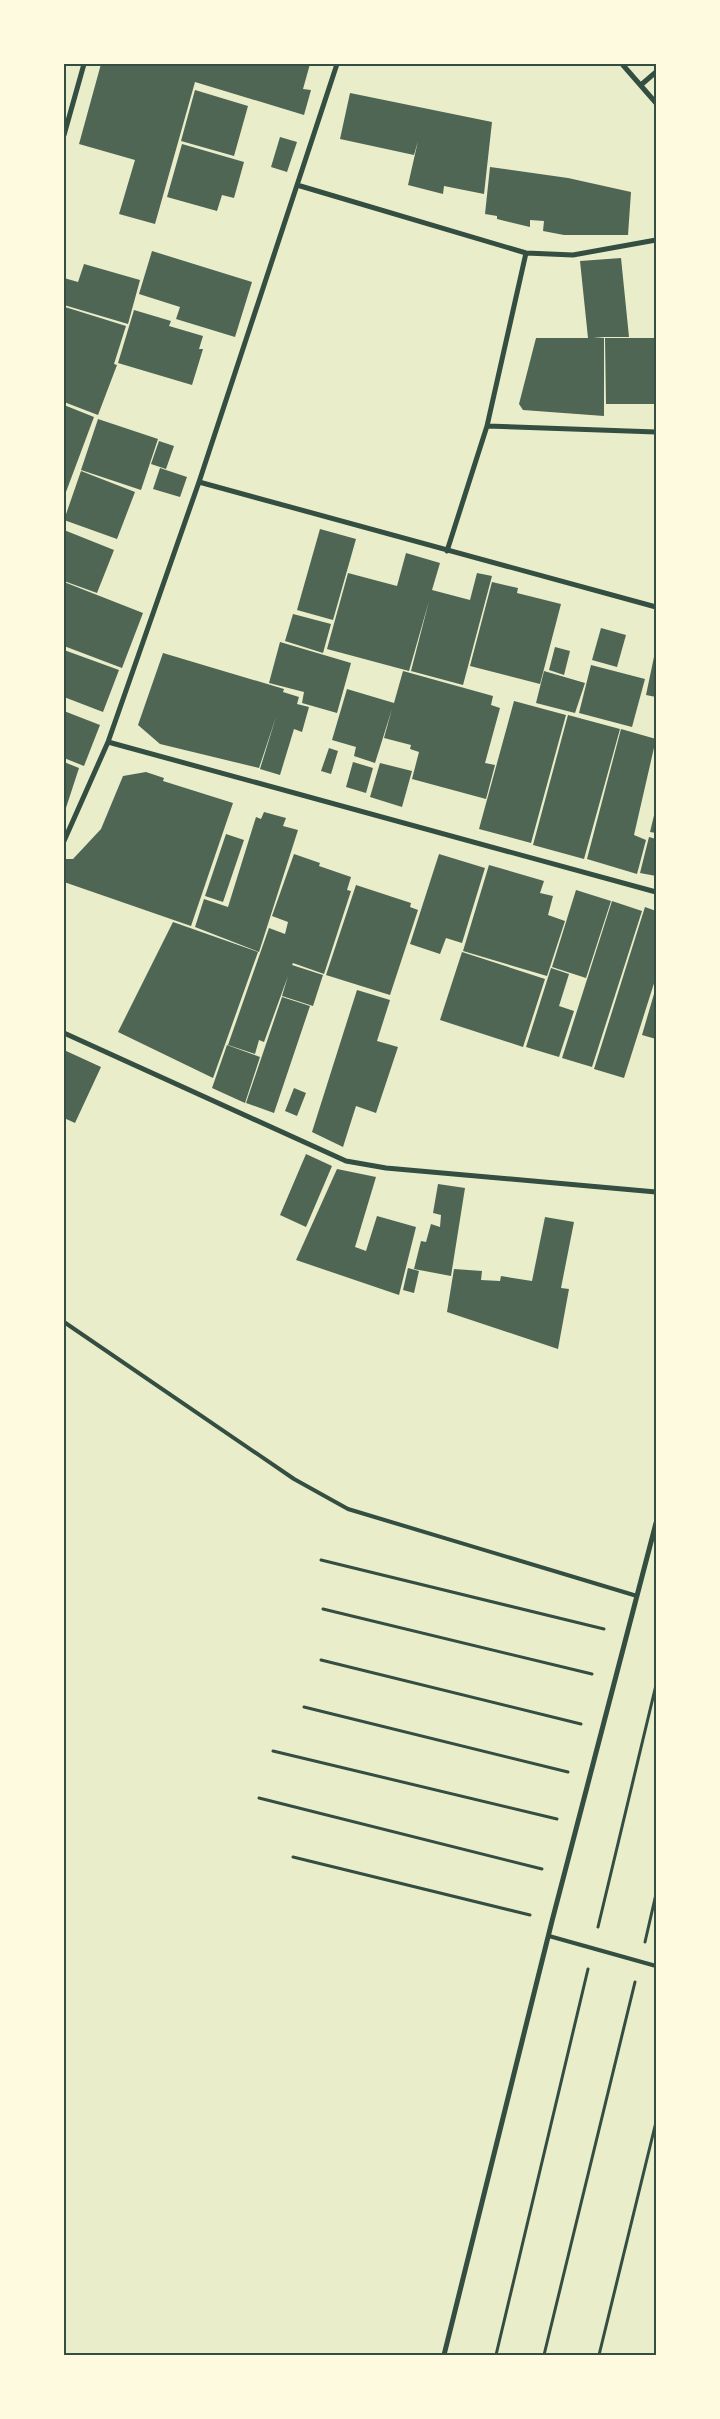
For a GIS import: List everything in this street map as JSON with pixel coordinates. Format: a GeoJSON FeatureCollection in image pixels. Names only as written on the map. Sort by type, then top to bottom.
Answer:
{"type":"FeatureCollection","features":[{"type":"Feature","properties":{"kind":"street"},"geometry":{"type":"LineString","coordinates":[[64,135],[84,64]]}},
{"type":"Feature","properties":{"kind":"street"},"geometry":{"type":"LineString","coordinates":[[64,841],[108,742],[199,482],[337,64]]}},
{"type":"Feature","properties":{"kind":"street"},"geometry":{"type":"LineString","coordinates":[[622,64],[642,84],[656,103]]}},
{"type":"Feature","properties":{"kind":"street"},"geometry":{"type":"LineString","coordinates":[[642,84],[656,72]]}},
{"type":"Feature","properties":{"kind":"street"},"geometry":{"type":"LineString","coordinates":[[297,185],[526,253],[573,255],[656,240]]}},
{"type":"Feature","properties":{"kind":"street"},"geometry":{"type":"LineString","coordinates":[[448,551],[487,426],[526,253]]}},
{"type":"Feature","properties":{"kind":"street"},"geometry":{"type":"LineString","coordinates":[[487,426],[656,432]]}},
{"type":"Feature","properties":{"kind":"street"},"geometry":{"type":"LineString","coordinates":[[199,482],[656,607]]}},
{"type":"Feature","properties":{"kind":"street"},"geometry":{"type":"LineString","coordinates":[[108,742],[656,892]]}},
{"type":"Feature","properties":{"kind":"street"},"geometry":{"type":"LineString","coordinates":[[64,1032],[346,1160],[386,1168],[656,1192]]}},
{"type":"Feature","properties":{"kind":"street"},"geometry":{"type":"LineString","coordinates":[[444,2355],[548,1936],[656,1523]]}},
{"type":"Feature","properties":{"kind":"lane"},"geometry":{"type":"LineString","coordinates":[[64,1322],[294,1479],[348,1510],[637,1596]]}},
{"type":"Feature","properties":{"kind":"lane"},"geometry":{"type":"LineString","coordinates":[[548,1936],[656,1966]]}},
{"type":"Feature","properties":{"kind":"path"},"geometry":{"type":"LineString","coordinates":[[321,1560],[627,1635]]}},
{"type":"Feature","properties":{"kind":"path"},"geometry":{"type":"LineString","coordinates":[[323,1609],[615,1680]]}},
{"type":"Feature","properties":{"kind":"path"},"geometry":{"type":"LineString","coordinates":[[321,1660],[602,1729]]}},
{"type":"Feature","properties":{"kind":"path"},"geometry":{"type":"LineString","coordinates":[[496,2355],[656,1685]]}},
{"type":"Feature","properties":{"kind":"path"},"geometry":{"type":"LineString","coordinates":[[304,1707],[590,1777]]}},
{"type":"Feature","properties":{"kind":"path"},"geometry":{"type":"LineString","coordinates":[[273,1751],[577,1824]]}},
{"type":"Feature","properties":{"kind":"path"},"geometry":{"type":"LineString","coordinates":[[259,1798],[564,1874]]}},
{"type":"Feature","properties":{"kind":"path"},"geometry":{"type":"LineString","coordinates":[[293,1856],[552,1921]]}},
{"type":"Feature","properties":{"kind":"path"},"geometry":{"type":"LineString","coordinates":[[544,2355],[656,1894]]}},
{"type":"Feature","properties":{"kind":"path"},"geometry":{"type":"LineString","coordinates":[[598,2355],[656,2122]]}},
{"type":"Feature","properties":{"kind":"building"},"geometry":{"type":"Polygon","coordinates":[[[101,64],[310,64],[303,89],[311,90],[304,115],[195,82],[155,224],[119,214],[135,160],[79,144],[101,64]]]}},
{"type":"Feature","properties":{"kind":"building"},"geometry":{"type":"Polygon","coordinates":[[[195,90],[248,106],[234,156],[181,141],[195,90]]]}},
{"type":"Feature","properties":{"kind":"building"},"geometry":{"type":"Polygon","coordinates":[[[350,93],[492,122],[484,194],[444,186],[443,194],[408,185],[418,141],[414,155],[340,139],[350,93]]]}},
{"type":"Feature","properties":{"kind":"building"},"geometry":{"type":"Polygon","coordinates":[[[280,137],[297,142],[287,172],[271,167],[280,137]]]}},
{"type":"Feature","properties":{"kind":"building"},"geometry":{"type":"Polygon","coordinates":[[[182,144],[244,162],[234,198],[222,195],[217,211],[167,197],[182,144]]]}},
{"type":"Feature","properties":{"kind":"building"},"geometry":{"type":"Polygon","coordinates":[[[490,167],[568,178],[631,192],[628,235],[564,235],[543,231],[544,221],[530,220],[530,227],[485,214],[490,167]]]}},
{"type":"Feature","properties":{"kind":"building"},"geometry":{"type":"Polygon","coordinates":[[[152,251],[252,282],[235,337],[176,319],[180,307],[139,294],[152,251]]]}},
{"type":"Feature","properties":{"kind":"building"},"geometry":{"type":"Polygon","coordinates":[[[621,258],[629,337],[593,337],[604,338],[604,416],[523,410],[519,404],[536,338],[588,338],[580,261],[621,258]]]}},
{"type":"Feature","properties":{"kind":"building"},"geometry":{"type":"Polygon","coordinates":[[[84,264],[140,280],[128,324],[64,305],[64,278],[78,282],[84,264]]]}},
{"type":"Feature","properties":{"kind":"building"},"geometry":{"type":"Polygon","coordinates":[[[65,307],[126,326],[114,364],[117,365],[98,415],[64,402],[65,307]]]}},
{"type":"Feature","properties":{"kind":"building"},"geometry":{"type":"Polygon","coordinates":[[[134,310],[171,321],[169,326],[203,336],[199,349],[203,349],[192,385],[118,363],[134,310]]]}},
{"type":"Feature","properties":{"kind":"building"},"geometry":{"type":"Polygon","coordinates":[[[605,338],[656,338],[656,404],[606,404],[605,338]]]}},
{"type":"Feature","properties":{"kind":"building"},"geometry":{"type":"Polygon","coordinates":[[[64,405],[94,417],[66,492],[64,491],[64,405]]]}},
{"type":"Feature","properties":{"kind":"building"},"geometry":{"type":"Polygon","coordinates":[[[98,419],[158,439],[141,490],[81,470],[98,419]]]}},
{"type":"Feature","properties":{"kind":"building"},"geometry":{"type":"Polygon","coordinates":[[[159,441],[174,446],[166,469],[151,464],[159,441]]]}},
{"type":"Feature","properties":{"kind":"building"},"geometry":{"type":"Polygon","coordinates":[[[160,468],[187,477],[180,497],[153,489],[160,468]]]}},
{"type":"Feature","properties":{"kind":"building"},"geometry":{"type":"Polygon","coordinates":[[[81,471],[135,492],[117,539],[64,520],[81,471]]]}},
{"type":"Feature","properties":{"kind":"building"},"geometry":{"type":"Polygon","coordinates":[[[320,529],[356,539],[333,620],[297,610],[320,529]]]}},
{"type":"Feature","properties":{"kind":"building"},"geometry":{"type":"Polygon","coordinates":[[[64,530],[114,550],[97,593],[64,581],[64,530]]]}},
{"type":"Feature","properties":{"kind":"building"},"geometry":{"type":"Polygon","coordinates":[[[406,553],[440,563],[432,590],[470,600],[477,573],[492,576],[463,685],[411,671],[429,601],[409,671],[327,649],[348,573],[397,586],[406,553]]]}},
{"type":"Feature","properties":{"kind":"building"},"geometry":{"type":"Polygon","coordinates":[[[64,582],[143,613],[122,668],[64,646],[64,582]]]}},
{"type":"Feature","properties":{"kind":"building"},"geometry":{"type":"Polygon","coordinates":[[[492,582],[518,588],[517,593],[561,604],[540,684],[470,666],[492,582]]]}},
{"type":"Feature","properties":{"kind":"building"},"geometry":{"type":"Polygon","coordinates":[[[293,614],[331,624],[323,653],[285,641],[293,614]]]}},
{"type":"Feature","properties":{"kind":"building"},"geometry":{"type":"Polygon","coordinates":[[[601,628],[626,635],[617,667],[592,660],[601,628]]]}},
{"type":"Feature","properties":{"kind":"building"},"geometry":{"type":"Polygon","coordinates":[[[280,642],[351,663],[337,713],[302,703],[304,692],[269,683],[280,642]]]}},
{"type":"Feature","properties":{"kind":"building"},"geometry":{"type":"Polygon","coordinates":[[[555,647],[570,651],[564,675],[549,670],[555,647]]]}},
{"type":"Feature","properties":{"kind":"building"},"geometry":{"type":"Polygon","coordinates":[[[64,650],[119,670],[103,712],[64,697],[64,650]]]}},
{"type":"Feature","properties":{"kind":"building"},"geometry":{"type":"Polygon","coordinates":[[[656,652],[656,697],[646,695],[656,652]]]}},
{"type":"Feature","properties":{"kind":"building"},"geometry":{"type":"Polygon","coordinates":[[[163,653],[284,689],[283,692],[299,697],[297,704],[309,707],[302,732],[294,729],[280,775],[260,769],[276,717],[259,768],[160,744],[138,725],[163,653]]]}},
{"type":"Feature","properties":{"kind":"building"},"geometry":{"type":"Polygon","coordinates":[[[591,665],[645,679],[632,727],[579,713],[591,665]]]}},
{"type":"Feature","properties":{"kind":"building"},"geometry":{"type":"Polygon","coordinates":[[[403,671],[493,696],[491,705],[500,708],[485,763],[495,765],[486,799],[412,779],[419,752],[410,749],[411,745],[384,738],[392,709],[375,763],[354,756],[356,747],[332,740],[347,689],[394,703],[403,671]]]}},
{"type":"Feature","properties":{"kind":"building"},"geometry":{"type":"Polygon","coordinates":[[[544,671],[585,683],[575,713],[536,703],[544,671]]]}},
{"type":"Feature","properties":{"kind":"building"},"geometry":{"type":"Polygon","coordinates":[[[514,701],[566,715],[531,843],[479,829],[514,701]]]}},
{"type":"Feature","properties":{"kind":"building"},"geometry":{"type":"Polygon","coordinates":[[[64,711],[100,725],[84,766],[64,758],[64,711]]]}},
{"type":"Feature","properties":{"kind":"building"},"geometry":{"type":"Polygon","coordinates":[[[568,715],[620,729],[584,859],[533,845],[568,715]]]}},
{"type":"Feature","properties":{"kind":"building"},"geometry":{"type":"Polygon","coordinates":[[[621,729],[656,739],[634,835],[646,840],[637,874],[587,859],[621,729]]]}},
{"type":"Feature","properties":{"kind":"building"},"geometry":{"type":"Polygon","coordinates":[[[329,748],[338,751],[331,774],[321,771],[329,748]]]}},
{"type":"Feature","properties":{"kind":"building"},"geometry":{"type":"Polygon","coordinates":[[[64,762],[79,768],[64,814],[64,762]]]}},
{"type":"Feature","properties":{"kind":"building"},"geometry":{"type":"Polygon","coordinates":[[[353,762],[373,768],[366,793],[346,787],[353,762]]]}},
{"type":"Feature","properties":{"kind":"building"},"geometry":{"type":"Polygon","coordinates":[[[380,763],[412,771],[402,807],[370,797],[380,763]]]}},
{"type":"Feature","properties":{"kind":"building"},"geometry":{"type":"Polygon","coordinates":[[[146,772],[164,778],[163,781],[233,803],[191,926],[64,882],[64,859],[73,859],[101,829],[123,776],[146,772]]]}},
{"type":"Feature","properties":{"kind":"building"},"geometry":{"type":"Polygon","coordinates":[[[656,807],[656,833],[650,832],[656,807]]]}},
{"type":"Feature","properties":{"kind":"building"},"geometry":{"type":"Polygon","coordinates":[[[264,812],[286,818],[283,826],[298,830],[259,952],[195,927],[204,899],[228,907],[256,817],[261,819],[264,812]]]}},
{"type":"Feature","properties":{"kind":"building"},"geometry":{"type":"Polygon","coordinates":[[[226,834],[244,840],[223,902],[205,896],[226,834]]]}},
{"type":"Feature","properties":{"kind":"building"},"geometry":{"type":"Polygon","coordinates":[[[649,837],[656,839],[656,876],[640,873],[649,837]]]}},
{"type":"Feature","properties":{"kind":"building"},"geometry":{"type":"Polygon","coordinates":[[[294,854],[320,863],[319,866],[351,877],[347,890],[351,891],[324,974],[293,963],[292,965],[323,975],[313,1006],[282,996],[288,976],[264,1042],[259,1040],[255,1054],[228,1045],[269,928],[285,934],[288,922],[272,916],[294,854]]]}},
{"type":"Feature","properties":{"kind":"building"},"geometry":{"type":"Polygon","coordinates":[[[439,854],[485,868],[462,943],[446,938],[440,954],[410,944],[439,854]]]}},
{"type":"Feature","properties":{"kind":"building"},"geometry":{"type":"Polygon","coordinates":[[[489,865],[544,881],[540,893],[553,896],[548,915],[565,921],[547,976],[463,951],[489,865]]]}},
{"type":"Feature","properties":{"kind":"building"},"geometry":{"type":"Polygon","coordinates":[[[356,885],[411,903],[410,907],[418,910],[390,995],[326,975],[356,885]]]}},
{"type":"Feature","properties":{"kind":"building"},"geometry":{"type":"Polygon","coordinates":[[[576,890],[611,901],[586,978],[552,967],[576,890]]]}},
{"type":"Feature","properties":{"kind":"building"},"geometry":{"type":"Polygon","coordinates":[[[612,901],[642,911],[592,1067],[562,1058],[612,901]]]}},
{"type":"Feature","properties":{"kind":"building"},"geometry":{"type":"Polygon","coordinates":[[[645,907],[656,911],[656,977],[624,1078],[594,1069],[645,907]]]}},
{"type":"Feature","properties":{"kind":"building"},"geometry":{"type":"Polygon","coordinates":[[[173,922],[258,952],[213,1078],[118,1032],[173,922]]]}},
{"type":"Feature","properties":{"kind":"building"},"geometry":{"type":"Polygon","coordinates":[[[462,952],[545,979],[523,1047],[440,1020],[462,952]]]}},
{"type":"Feature","properties":{"kind":"building"},"geometry":{"type":"Polygon","coordinates":[[[551,968],[569,974],[559,1006],[574,1011],[559,1057],[526,1047],[551,968]]]}},
{"type":"Feature","properties":{"kind":"building"},"geometry":{"type":"Polygon","coordinates":[[[656,987],[656,1039],[642,1035],[656,987]]]}},
{"type":"Feature","properties":{"kind":"building"},"geometry":{"type":"Polygon","coordinates":[[[357,990],[390,1000],[377,1041],[398,1047],[376,1113],[356,1106],[343,1147],[312,1132],[357,990]]]}},
{"type":"Feature","properties":{"kind":"building"},"geometry":{"type":"Polygon","coordinates":[[[282,997],[310,1006],[274,1113],[246,1103],[282,997]]]}},
{"type":"Feature","properties":{"kind":"building"},"geometry":{"type":"Polygon","coordinates":[[[227,1045],[260,1057],[245,1103],[212,1088],[227,1045]]]}},
{"type":"Feature","properties":{"kind":"building"},"geometry":{"type":"Polygon","coordinates":[[[64,1050],[101,1067],[75,1123],[64,1118],[64,1050]]]}},
{"type":"Feature","properties":{"kind":"building"},"geometry":{"type":"Polygon","coordinates":[[[294,1088],[306,1093],[297,1116],[285,1111],[294,1088]]]}},
{"type":"Feature","properties":{"kind":"building"},"geometry":{"type":"Polygon","coordinates":[[[306,1154],[332,1166],[306,1227],[280,1215],[306,1154]]]}},
{"type":"Feature","properties":{"kind":"building"},"geometry":{"type":"Polygon","coordinates":[[[337,1169],[376,1177],[355,1247],[366,1251],[377,1216],[416,1227],[399,1295],[296,1260],[337,1169]]]}},
{"type":"Feature","properties":{"kind":"building"},"geometry":{"type":"Polygon","coordinates":[[[438,1184],[465,1188],[451,1276],[414,1269],[421,1241],[426,1242],[431,1224],[440,1227],[441,1215],[433,1213],[438,1184]]]}},
{"type":"Feature","properties":{"kind":"building"},"geometry":{"type":"Polygon","coordinates":[[[545,1217],[574,1222],[561,1288],[569,1289],[558,1349],[447,1312],[454,1269],[482,1271],[481,1280],[500,1281],[501,1276],[532,1281],[545,1217]]]}},
{"type":"Feature","properties":{"kind":"building"},"geometry":{"type":"Polygon","coordinates":[[[408,1268],[419,1271],[414,1293],[403,1290],[408,1268]]]}}]}
